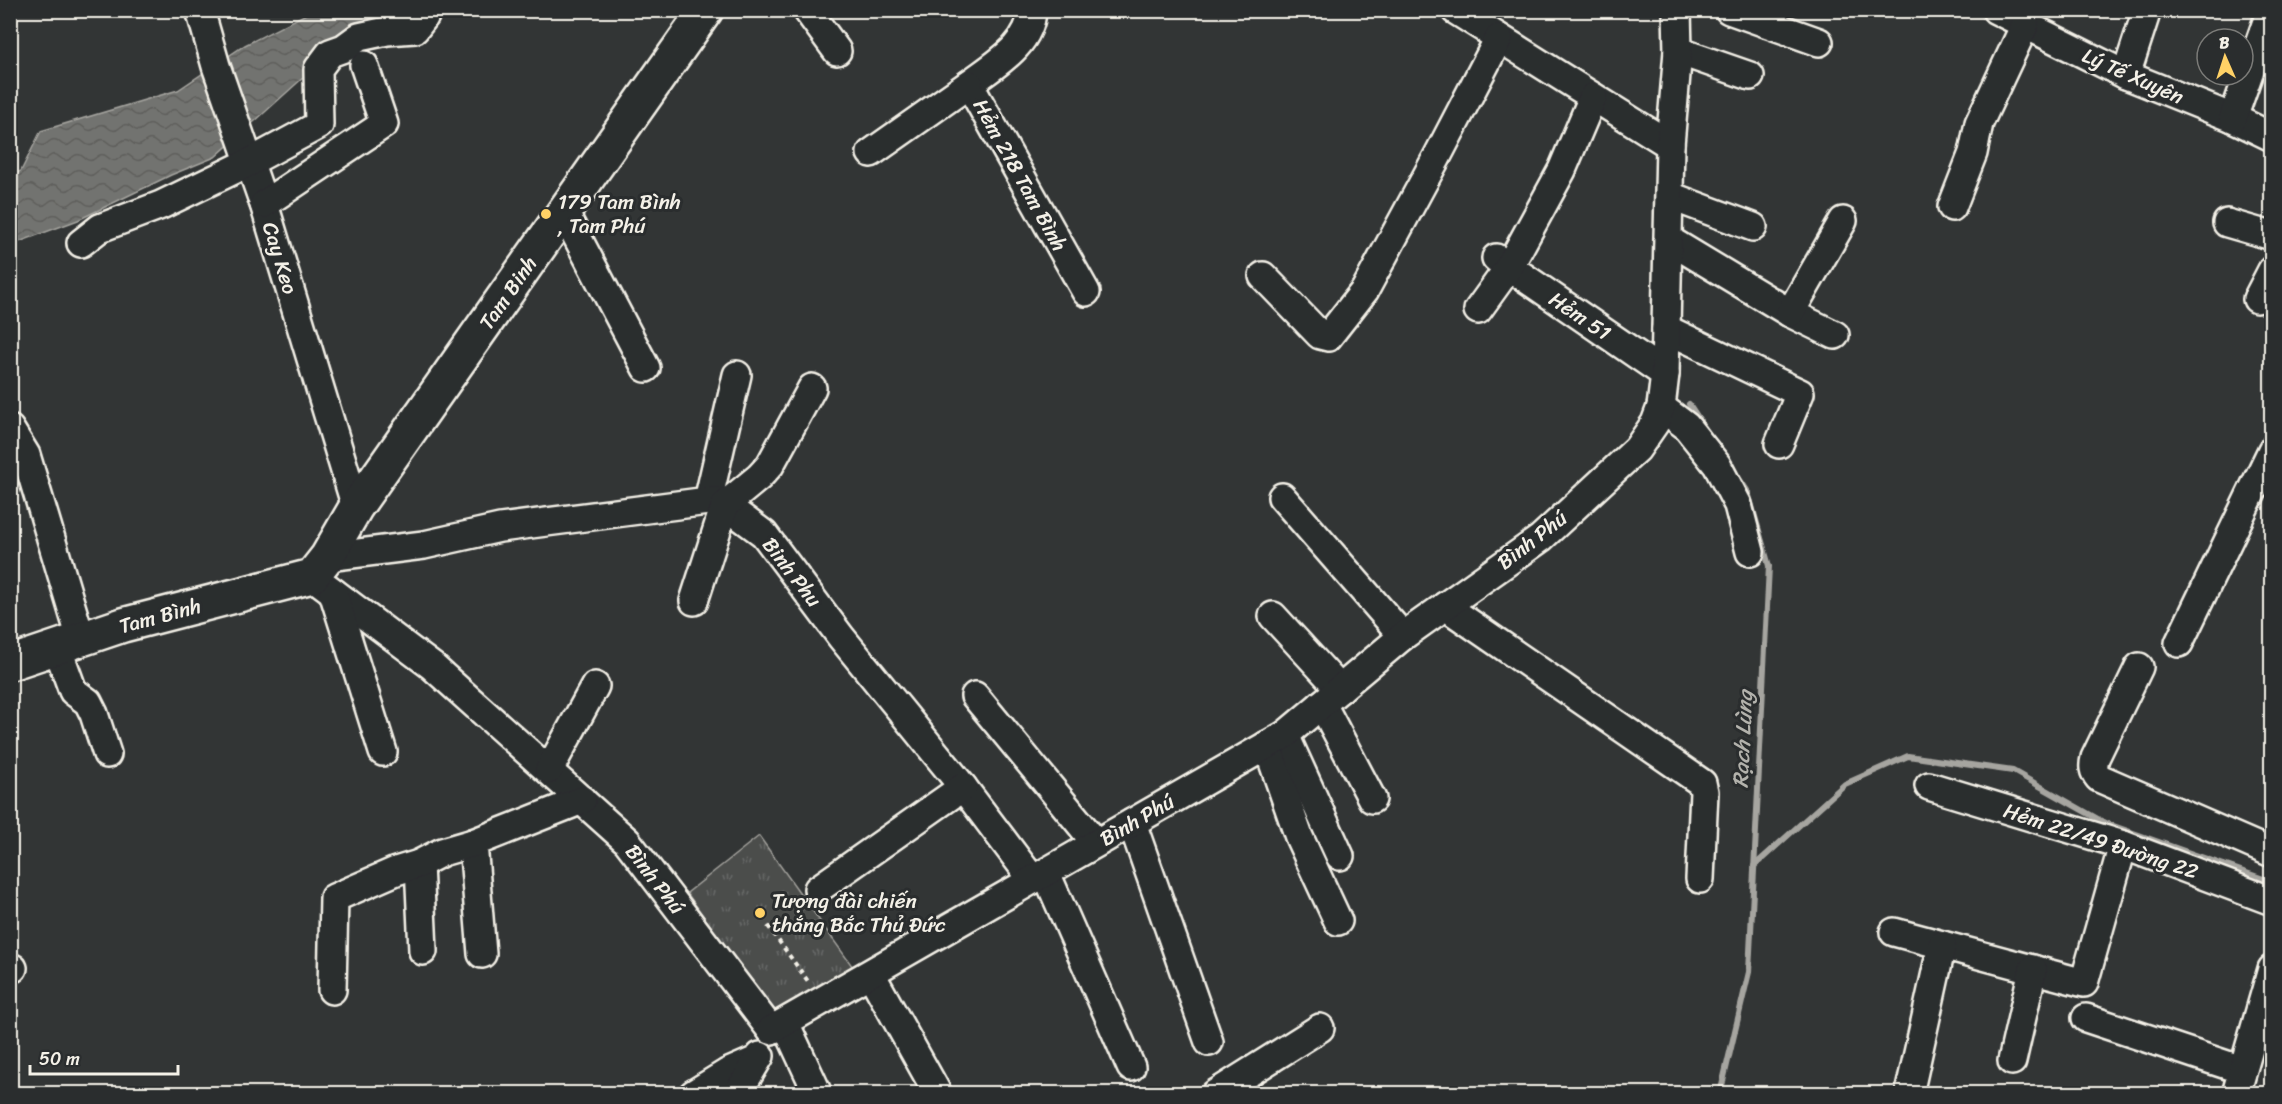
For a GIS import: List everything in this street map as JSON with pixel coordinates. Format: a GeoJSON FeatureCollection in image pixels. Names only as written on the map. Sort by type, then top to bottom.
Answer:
{"type":"FeatureCollection","features":[{"type":"Feature","properties":{"kind":"main road","name":"Tam Binh"},"geometry":{"type":"LineString","coordinates":[[324,575],[356,507],[565,214],[706,10]]}},
{"type":"Feature","properties":{"kind":"main road","name":"Tam Bình"},"geometry":{"type":"LineString","coordinates":[[10,663],[134,622],[324,575]]}},
{"type":"Feature","properties":{"kind":"street","name":"Cay Keo"},"geometry":{"type":"LineString","coordinates":[[200,10],[216,66],[264,204],[356,507]]}},
{"type":"Feature","properties":{"kind":"street"},"geometry":{"type":"LineString","coordinates":[[81,243],[100,228],[161,205],[320,125],[318,69],[330,53],[344,48],[359,37],[387,31],[415,29],[425,16],[424,10]]}},
{"type":"Feature","properties":{"kind":"street"},"geometry":{"type":"LineString","coordinates":[[807,10],[837,51]]}},
{"type":"Feature","properties":{"kind":"street","name":"Hẻm 218 Tam Bình"},"geometry":{"type":"LineString","coordinates":[[1032,10],[1031,24],[1018,46],[969,84],[1086,292]]}},
{"type":"Feature","properties":{"kind":"street"},"geometry":{"type":"LineString","coordinates":[[1455,10],[1670,145]]}},
{"type":"Feature","properties":{"kind":"street","name":"Bình Phú"},"geometry":{"type":"LineString","coordinates":[[324,575],[432,666],[627,841],[778,1026],[1276,740],[1403,636],[1541,538],[1637,449],[1654,423],[1661,407],[1665,374],[1670,240],[1670,145],[1677,51],[1677,10]]}},
{"type":"Feature","properties":{"kind":"street"},"geometry":{"type":"LineString","coordinates":[[1729,10],[1819,42]]}},
{"type":"Feature","properties":{"kind":"street","name":"Lý Tế Xuyên"},"geometry":{"type":"LineString","coordinates":[[1996,10],[2126,75],[2233,118],[2271,137]]}},
{"type":"Feature","properties":{"kind":"street"},"geometry":{"type":"LineString","coordinates":[[2126,75],[2147,10]]}},
{"type":"Feature","properties":{"kind":"street"},"geometry":{"type":"LineString","coordinates":[[2233,118],[2271,10]]}},
{"type":"Feature","properties":{"kind":"street"},"geometry":{"type":"LineString","coordinates":[[1952,207],[1973,153],[1979,123],[2025,25]]}},
{"type":"Feature","properties":{"kind":"street"},"geometry":{"type":"LineString","coordinates":[[1263,276],[1320,335],[1328,337],[1365,290],[1499,38]]}},
{"type":"Feature","properties":{"kind":"street"},"geometry":{"type":"LineString","coordinates":[[1677,51],[1750,76]]}},
{"type":"Feature","properties":{"kind":"street"},"geometry":{"type":"LineString","coordinates":[[264,204],[384,124],[364,65]]}},
{"type":"Feature","properties":{"kind":"street"},"geometry":{"type":"LineString","coordinates":[[871,153],[969,84]]}},
{"type":"Feature","properties":{"kind":"street"},"geometry":{"type":"LineString","coordinates":[[1478,310],[1502,263],[1562,170],[1593,97]]}},
{"type":"Feature","properties":{"kind":"street"},"geometry":{"type":"LineString","coordinates":[[1670,196],[1753,227]]}},
{"type":"Feature","properties":{"kind":"street"},"geometry":{"type":"LineString","coordinates":[[565,214],[646,368]]}},
{"type":"Feature","properties":{"kind":"street"},"geometry":{"type":"LineString","coordinates":[[1790,313],[1843,221]]}},
{"type":"Feature","properties":{"kind":"street"},"geometry":{"type":"LineString","coordinates":[[2227,223],[2271,236]]}},
{"type":"Feature","properties":{"kind":"street"},"geometry":{"type":"LineString","coordinates":[[1670,240],[1790,313],[1834,335]]}},
{"type":"Feature","properties":{"kind":"street","name":"Hẻm 51"},"geometry":{"type":"LineString","coordinates":[[1502,263],[1665,374]]}},
{"type":"Feature","properties":{"kind":"street"},"geometry":{"type":"LineString","coordinates":[[2257,299],[2271,270]]}},
{"type":"Feature","properties":{"kind":"street"},"geometry":{"type":"LineString","coordinates":[[1666,329],[1800,393],[1779,444]]}},
{"type":"Feature","properties":{"kind":"street"},"geometry":{"type":"LineString","coordinates":[[694,601],[717,503],[737,375]]}},
{"type":"Feature","properties":{"kind":"street"},"geometry":{"type":"LineString","coordinates":[[383,752],[324,575],[424,545],[500,528],[717,503],[759,477],[770,465],[812,388]]}},
{"type":"Feature","properties":{"kind":"street"},"geometry":{"type":"LineString","coordinates":[[1661,407],[1686,426],[1717,465],[1738,505],[1749,552]]}},
{"type":"Feature","properties":{"kind":"street"},"geometry":{"type":"LineString","coordinates":[[10,429],[26,454],[69,643],[73,691],[88,702],[106,754]]}},
{"type":"Feature","properties":{"kind":"street"},"geometry":{"type":"LineString","coordinates":[[2178,643],[2271,450]]}},
{"type":"Feature","properties":{"kind":"street"},"geometry":{"type":"LineString","coordinates":[[1282,497],[1403,636]]}},
{"type":"Feature","properties":{"kind":"street","name":"Binh Phu"},"geometry":{"type":"LineString","coordinates":[[717,503],[764,534],[841,637],[963,787],[1040,876],[1131,1067]]}},
{"type":"Feature","properties":{"kind":"street"},"geometry":{"type":"LineString","coordinates":[[1445,606],[1701,783],[1704,792],[1700,879]]}},
{"type":"Feature","properties":{"kind":"street"},"geometry":{"type":"LineString","coordinates":[[1273,616],[1331,696],[1372,799]]}},
{"type":"Feature","properties":{"kind":"street"},"geometry":{"type":"LineString","coordinates":[[2139,667],[2095,758],[2093,766],[2095,773],[2099,778],[2271,853]]}},
{"type":"Feature","properties":{"kind":"street"},"geometry":{"type":"LineString","coordinates":[[549,770],[595,686]]}},
{"type":"Feature","properties":{"kind":"street"},"geometry":{"type":"LineString","coordinates":[[975,696],[1096,843]]}},
{"type":"Feature","properties":{"kind":"street"},"geometry":{"type":"LineString","coordinates":[[1276,740],[1340,856]]}},
{"type":"Feature","properties":{"kind":"street"},"geometry":{"type":"LineString","coordinates":[[1276,740],[1299,837],[1338,921]]}},
{"type":"Feature","properties":{"kind":"street","name":"Hẻm 22/49 Đường 22"},"geometry":{"type":"LineString","coordinates":[[1929,786],[2124,845],[2271,901]]}},
{"type":"Feature","properties":{"kind":"street"},"geometry":{"type":"LineString","coordinates":[[818,889],[963,787]]}},
{"type":"Feature","properties":{"kind":"street"},"geometry":{"type":"LineString","coordinates":[[332,990],[334,898],[396,871],[419,864],[442,852],[473,843],[582,800]]}},
{"type":"Feature","properties":{"kind":"street"},"geometry":{"type":"LineString","coordinates":[[1132,823],[1209,1041]]}},
{"type":"Feature","properties":{"kind":"street"},"geometry":{"type":"LineString","coordinates":[[473,843],[482,954]]}},
{"type":"Feature","properties":{"kind":"street"},"geometry":{"type":"LineString","coordinates":[[1894,932],[2084,983],[2124,845]]}},
{"type":"Feature","properties":{"kind":"street"},"geometry":{"type":"LineString","coordinates":[[419,864],[423,951]]}},
{"type":"Feature","properties":{"kind":"street"},"geometry":{"type":"LineString","coordinates":[[1909,1094],[1942,945]]}},
{"type":"Feature","properties":{"kind":"street"},"geometry":{"type":"LineString","coordinates":[[2012,1061],[2033,969]]}},
{"type":"Feature","properties":{"kind":"street"},"geometry":{"type":"LineString","coordinates":[[2086,1018],[2239,1082],[2271,969]]}},
{"type":"Feature","properties":{"kind":"street"},"geometry":{"type":"LineString","coordinates":[[871,974],[938,1094]]}},
{"type":"Feature","properties":{"kind":"street"},"geometry":{"type":"LineString","coordinates":[[737,1094],[778,1026],[818,1094]]}},
{"type":"Feature","properties":{"kind":"street"},"geometry":{"type":"LineString","coordinates":[[1215,1094],[1320,1028]]}},
{"type":"Feature","properties":{"kind":"street"},"geometry":{"type":"LineString","coordinates":[[693,1094],[727,1073],[758,1060]]}},
{"type":"Feature","properties":{"kind":"path"},"geometry":{"type":"LineString","coordinates":[[768,926],[822,1002]]}},
{"type":"Feature","properties":{"kind":"green space"},"geometry":{"type":"Polygon","coordinates":[[[759,836],[855,970],[773,1014],[687,893],[759,836]]]}},
{"type":"Feature","properties":{"kind":"water"},"geometry":{"type":"Polygon","coordinates":[[[312,11],[390,11],[305,76],[215,157],[171,175],[78,220],[11,245],[10,176],[21,171],[41,131],[178,90],[245,45],[312,11]]]}},
{"type":"Feature","properties":{"kind":"waterway","name":"Rạch Lùng"},"geometry":{"type":"LineString","coordinates":[[1689,404],[1708,433]]}},
{"type":"Feature","properties":{"kind":"waterway","name":"Rạch Lùng"},"geometry":{"type":"LineString","coordinates":[[1720,1094],[1749,972],[1769,566],[1748,492],[1738,477]]}},
{"type":"Feature","properties":{"kind":"waterway"},"geometry":{"type":"LineString","coordinates":[[1754,866],[1845,784],[1908,756],[2013,771],[2105,823],[2272,882]]}},
{"type":"Feature","properties":{"kind":"place","name":"179 Tam Bình , Tam Phú"},"geometry":{"type":"Point","coordinates":[546,214]}},
{"type":"Feature","properties":{"kind":"place","name":"Tượng đài chiến thắng Bắc Thủ Đức"},"geometry":{"type":"Point","coordinates":[760,913]}}]}
